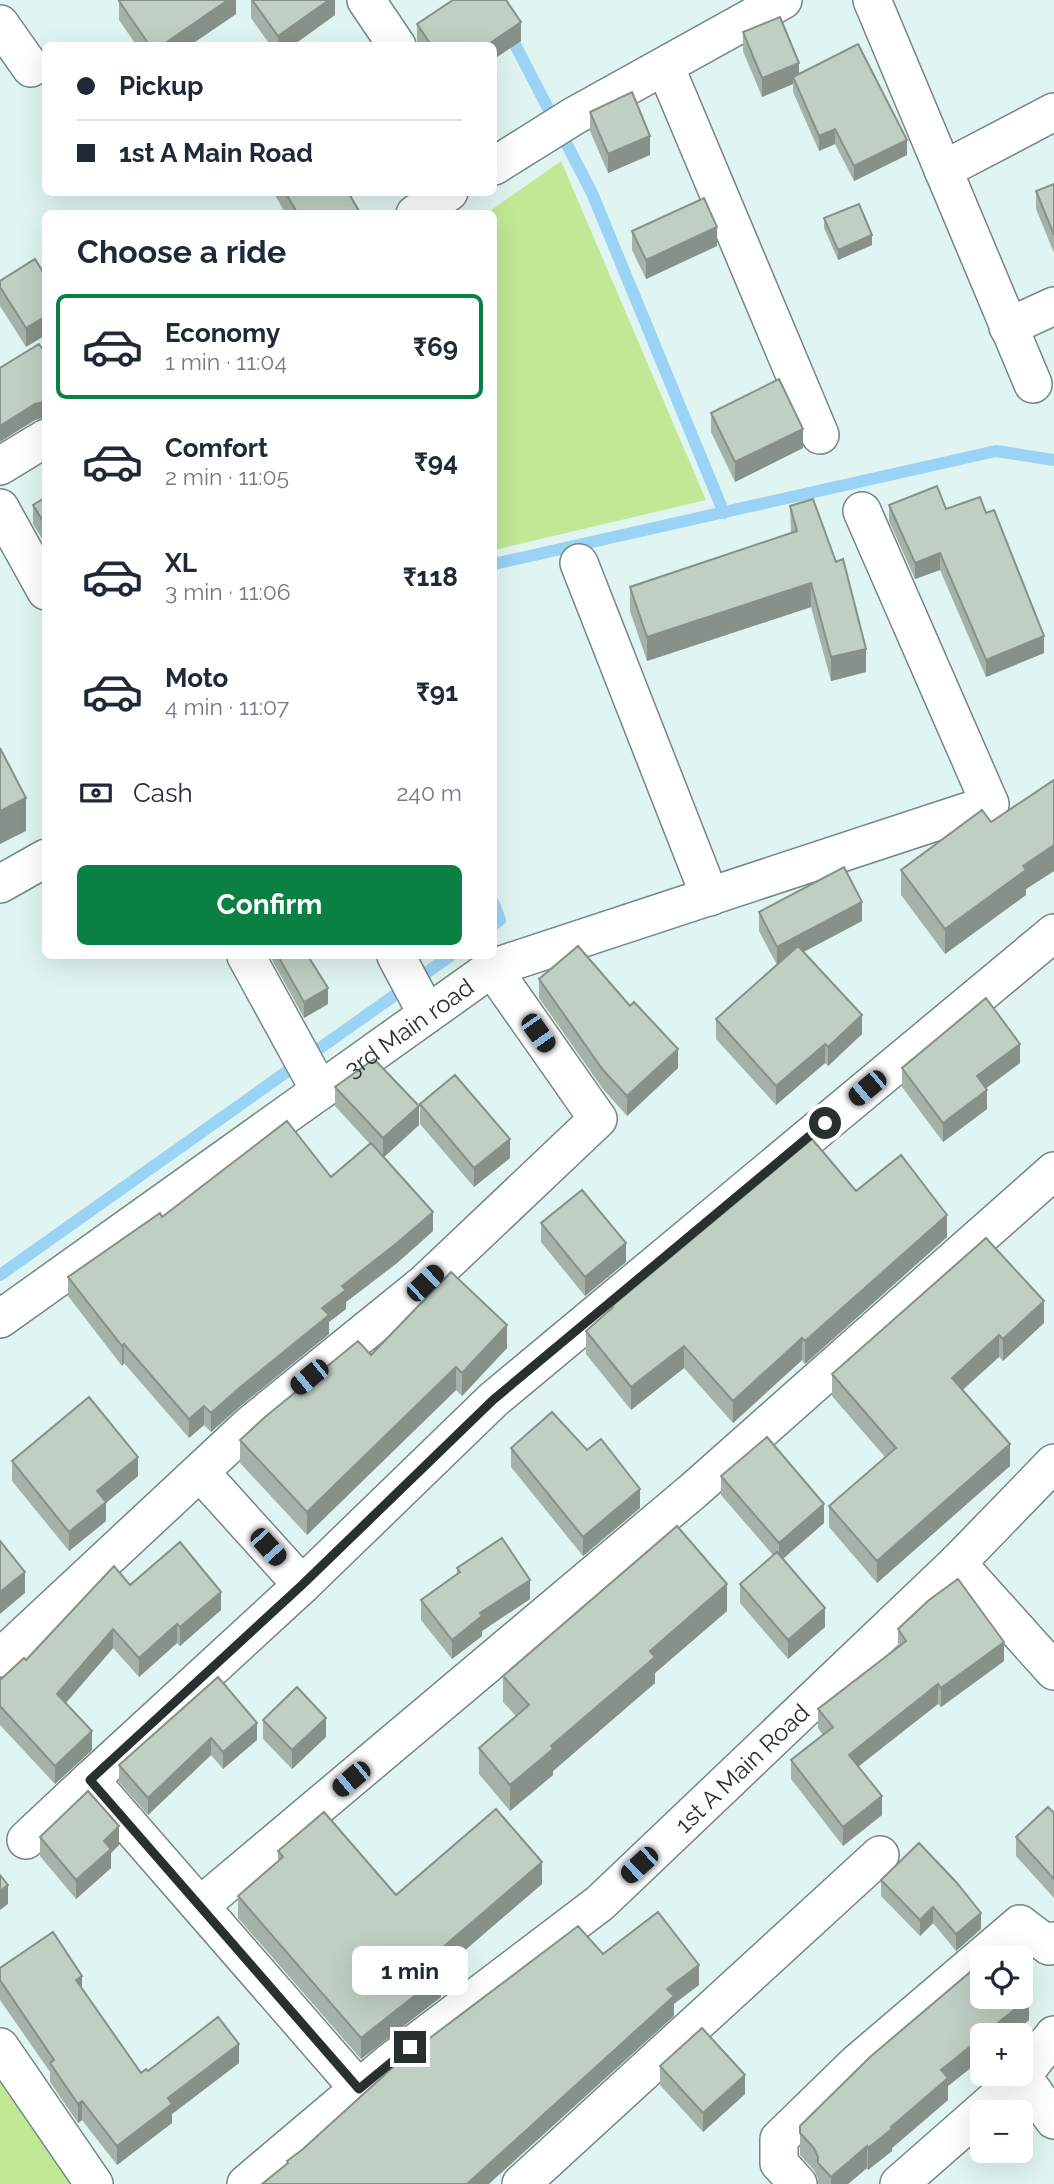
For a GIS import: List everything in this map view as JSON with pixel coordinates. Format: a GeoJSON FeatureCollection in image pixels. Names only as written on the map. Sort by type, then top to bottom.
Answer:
{"type":"FeatureCollection","features":[{"type":"Feature","properties":{"kind":"street"},"geometry":{"type":"LineString","coordinates":[[366,0],[394,42]]}},
{"type":"Feature","properties":{"kind":"street"},"geometry":{"type":"LineString","coordinates":[[497,164],[574,116],[783,0]]}},
{"type":"Feature","properties":{"kind":"street"},"geometry":{"type":"LineString","coordinates":[[872,0],[1033,384]]}},
{"type":"Feature","properties":{"kind":"street"},"geometry":{"type":"LineString","coordinates":[[0,24],[31,68]]}},
{"type":"Feature","properties":{"kind":"street"},"geometry":{"type":"LineString","coordinates":[[665,66],[820,435]]}},
{"type":"Feature","properties":{"kind":"street"},"geometry":{"type":"LineString","coordinates":[[943,170],[1054,113]]}},
{"type":"Feature","properties":{"kind":"street"},"geometry":{"type":"LineString","coordinates":[[421,210],[443,196]]}},
{"type":"Feature","properties":{"kind":"street"},"geometry":{"type":"LineString","coordinates":[[1009,327],[1054,306]]}},
{"type":"Feature","properties":{"kind":"street"},"geometry":{"type":"LineString","coordinates":[[0,466],[42,440]]}},
{"type":"Feature","properties":{"kind":"street"},"geometry":{"type":"LineString","coordinates":[[0,508],[42,584]]}},
{"type":"Feature","properties":{"kind":"street","name":"3rd Main road"},"geometry":{"type":"LineString","coordinates":[[0,1319],[492,968],[990,804],[862,511]]}},
{"type":"Feature","properties":{"kind":"street"},"geometry":{"type":"LineString","coordinates":[[579,563],[710,897]]}},
{"type":"Feature","properties":{"kind":"street"},"geometry":{"type":"LineString","coordinates":[[0,884],[42,860]]}},
{"type":"Feature","properties":{"kind":"street"},"geometry":{"type":"LineString","coordinates":[[26,1840],[302,1585],[493,1400],[1054,933]]}},
{"type":"Feature","properties":{"kind":"street"},"geometry":{"type":"LineString","coordinates":[[248,959],[320,1091]]}},
{"type":"Feature","properties":{"kind":"street"},"geometry":{"type":"LineString","coordinates":[[398,959],[427,1014]]}},
{"type":"Feature","properties":{"kind":"street"},"geometry":{"type":"LineString","coordinates":[[0,1658],[251,1424],[425,1283],[598,1119],[492,968]]}},
{"type":"Feature","properties":{"kind":"street"},"geometry":{"type":"LineString","coordinates":[[201,1905],[694,1491],[1054,1171]]}},
{"type":"Feature","properties":{"kind":"street","name":"1st A Main Road"},"geometry":{"type":"LineString","coordinates":[[246,2184],[388,2063],[600,1903],[957,1563],[1054,1464]]}},
{"type":"Feature","properties":{"kind":"street"},"geometry":{"type":"LineString","coordinates":[[200,1472],[302,1585]]}},
{"type":"Feature","properties":{"kind":"street"},"geometry":{"type":"LineString","coordinates":[[957,1563],[1054,1671]]}},
{"type":"Feature","properties":{"kind":"street"},"geometry":{"type":"LineString","coordinates":[[90,1780],[359,2089]]}},
{"type":"Feature","properties":{"kind":"street"},"geometry":{"type":"LineString","coordinates":[[521,2184],[880,1856]]}},
{"type":"Feature","properties":{"kind":"street"},"geometry":{"type":"LineString","coordinates":[[799,2184],[779,2163],[779,2139],[856,2064],[1020,1924],[1052,1947]]}},
{"type":"Feature","properties":{"kind":"street"},"geometry":{"type":"LineString","coordinates":[[1033,2062],[1054,2035]]}},
{"type":"Feature","properties":{"kind":"street"},"geometry":{"type":"LineString","coordinates":[[0,2047],[94,2184]]}},
{"type":"Feature","properties":{"kind":"street"},"geometry":{"type":"LineString","coordinates":[[899,2184],[1011,2086]]}},
{"type":"Feature","properties":{"kind":"street"},"geometry":{"type":"LineString","coordinates":[[1029,2086],[1054,2120]]}},
{"type":"Feature","properties":{"kind":"green space"},"geometry":{"type":"Polygon","coordinates":[[[561,161],[706,500],[497,549],[497,210],[491,210],[561,161]]]}},
{"type":"Feature","properties":{"kind":"green space"},"geometry":{"type":"Polygon","coordinates":[[[0,2080],[70,2184],[0,2184],[0,2080]]]}},
{"type":"Feature","properties":{"kind":"building"},"geometry":{"type":"Polygon","coordinates":[[[228,0],[167,42],[147,42],[119,1],[228,0]]]}},
{"type":"Feature","properties":{"kind":"building"},"geometry":{"type":"Polygon","coordinates":[[[252,0],[329,0],[278,36],[252,0]]]}},
{"type":"Feature","properties":{"kind":"building"},"geometry":{"type":"Polygon","coordinates":[[[453,0],[506,0],[521,22],[492,42],[429,42],[417,24],[453,0]]]}},
{"type":"Feature","properties":{"kind":"building"},"geometry":{"type":"Polygon","coordinates":[[[780,17],[799,63],[762,78],[743,32],[780,17]]]}},
{"type":"Feature","properties":{"kind":"building"},"geometry":{"type":"Polygon","coordinates":[[[858,44],[907,140],[854,166],[835,129],[819,136],[793,77],[858,44]]]}},
{"type":"Feature","properties":{"kind":"building"},"geometry":{"type":"Polygon","coordinates":[[[632,92],[650,136],[608,154],[590,112],[632,92]]]}},
{"type":"Feature","properties":{"kind":"building"},"geometry":{"type":"Polygon","coordinates":[[[1054,184],[1054,235],[1036,191],[1054,184]]]}},
{"type":"Feature","properties":{"kind":"building"},"geometry":{"type":"Polygon","coordinates":[[[287,196],[350,196],[358,210],[296,210],[287,196]]]}},
{"type":"Feature","properties":{"kind":"building"},"geometry":{"type":"Polygon","coordinates":[[[704,198],[717,227],[646,260],[632,231],[704,198]]]}},
{"type":"Feature","properties":{"kind":"building"},"geometry":{"type":"Polygon","coordinates":[[[859,204],[872,235],[838,250],[824,218],[859,204]]]}},
{"type":"Feature","properties":{"kind":"building"},"geometry":{"type":"Polygon","coordinates":[[[35,259],[42,270],[42,318],[26,328],[0,287],[0,281],[35,259]]]}},
{"type":"Feature","properties":{"kind":"building"},"geometry":{"type":"Polygon","coordinates":[[[39,344],[42,348],[42,402],[0,426],[0,368],[39,344]]]}},
{"type":"Feature","properties":{"kind":"building"},"geometry":{"type":"Polygon","coordinates":[[[779,379],[803,429],[735,462],[711,413],[779,379]]]}},
{"type":"Feature","properties":{"kind":"building"},"geometry":{"type":"Polygon","coordinates":[[[937,486],[946,509],[980,497],[986,513],[994,510],[1044,636],[986,660],[940,553],[915,563],[889,505],[937,486]]]}},
{"type":"Feature","properties":{"kind":"building"},"geometry":{"type":"Polygon","coordinates":[[[42,499],[42,520],[33,505],[42,499]]]}},
{"type":"Feature","properties":{"kind":"building"},"geometry":{"type":"Polygon","coordinates":[[[813,499],[836,562],[843,559],[866,649],[831,657],[811,583],[647,637],[630,587],[797,531],[790,506],[813,499]]]}},
{"type":"Feature","properties":{"kind":"building"},"geometry":{"type":"Polygon","coordinates":[[[0,748],[26,798],[0,811],[0,748]]]}},
{"type":"Feature","properties":{"kind":"building"},"geometry":{"type":"Polygon","coordinates":[[[1054,780],[1054,845],[1023,866],[1026,870],[945,929],[901,870],[982,810],[991,822],[1054,780]]]}},
{"type":"Feature","properties":{"kind":"building"},"geometry":{"type":"Polygon","coordinates":[[[844,867],[862,902],[777,947],[759,912],[844,867]]]}},
{"type":"Feature","properties":{"kind":"building"},"geometry":{"type":"Polygon","coordinates":[[[578,946],[630,1006],[634,1002],[678,1049],[627,1096],[603,1070],[539,979],[578,946]]]}},
{"type":"Feature","properties":{"kind":"building"},"geometry":{"type":"Polygon","coordinates":[[[798,946],[862,1015],[828,1047],[825,1044],[776,1086],[716,1019],[798,946]]]}},
{"type":"Feature","properties":{"kind":"building"},"geometry":{"type":"Polygon","coordinates":[[[280,959],[310,959],[328,988],[304,1002],[280,959]]]}},
{"type":"Feature","properties":{"kind":"building"},"geometry":{"type":"Polygon","coordinates":[[[986,998],[1020,1044],[977,1076],[987,1090],[943,1123],[902,1068],[986,998]]]}},
{"type":"Feature","properties":{"kind":"building"},"geometry":{"type":"Polygon","coordinates":[[[374,1059],[419,1106],[383,1138],[335,1087],[374,1059]]]}},
{"type":"Feature","properties":{"kind":"building"},"geometry":{"type":"Polygon","coordinates":[[[455,1075],[510,1139],[474,1168],[420,1104],[455,1075]]]}},
{"type":"Feature","properties":{"kind":"building"},"geometry":{"type":"Polygon","coordinates":[[[287,1121],[331,1177],[371,1143],[433,1212],[342,1286],[346,1290],[322,1308],[329,1315],[211,1413],[204,1406],[189,1419],[124,1344],[122,1346],[68,1277],[160,1213],[162,1217],[287,1121]]]}},
{"type":"Feature","properties":{"kind":"building"},"geometry":{"type":"Polygon","coordinates":[[[812,1139],[856,1191],[901,1155],[947,1215],[805,1341],[802,1338],[733,1401],[684,1346],[631,1387],[586,1331],[612,1306],[812,1139]]]}},
{"type":"Feature","properties":{"kind":"building"},"geometry":{"type":"Polygon","coordinates":[[[582,1190],[626,1243],[585,1277],[541,1223],[582,1190]]]}},
{"type":"Feature","properties":{"kind":"building"},"geometry":{"type":"Polygon","coordinates":[[[986,1238],[1044,1301],[1003,1339],[999,1335],[952,1378],[1010,1444],[877,1561],[829,1506],[896,1448],[832,1374],[986,1238]]]}},
{"type":"Feature","properties":{"kind":"building"},"geometry":{"type":"Polygon","coordinates":[[[451,1272],[507,1325],[462,1373],[456,1367],[307,1512],[240,1440],[358,1341],[371,1355],[451,1272]]]}},
{"type":"Feature","properties":{"kind":"building"},"geometry":{"type":"Polygon","coordinates":[[[89,1397],[138,1457],[97,1491],[106,1502],[69,1532],[12,1461],[89,1397]]]}},
{"type":"Feature","properties":{"kind":"building"},"geometry":{"type":"Polygon","coordinates":[[[552,1412],[587,1450],[601,1439],[640,1489],[583,1537],[511,1448],[552,1412]]]}},
{"type":"Feature","properties":{"kind":"building"},"geometry":{"type":"Polygon","coordinates":[[[767,1437],[824,1504],[779,1543],[721,1476],[767,1437]]]}},
{"type":"Feature","properties":{"kind":"building"},"geometry":{"type":"Polygon","coordinates":[[[677,1526],[727,1584],[650,1651],[655,1657],[551,1746],[553,1749],[510,1785],[479,1748],[529,1705],[503,1676],[677,1526]]]}},
{"type":"Feature","properties":{"kind":"building"},"geometry":{"type":"Polygon","coordinates":[[[502,1538],[530,1580],[480,1613],[482,1616],[452,1640],[421,1600],[460,1572],[457,1568],[502,1538]]]}},
{"type":"Feature","properties":{"kind":"building"},"geometry":{"type":"Polygon","coordinates":[[[0,1541],[25,1572],[0,1592],[0,1541]]]}},
{"type":"Feature","properties":{"kind":"building"},"geometry":{"type":"Polygon","coordinates":[[[180,1542],[221,1592],[180,1627],[177,1624],[139,1658],[113,1629],[57,1694],[92,1731],[55,1766],[0,1706],[0,1680],[24,1658],[26,1660],[114,1566],[130,1585],[180,1542]]]}},
{"type":"Feature","properties":{"kind":"building"},"geometry":{"type":"Polygon","coordinates":[[[777,1552],[825,1608],[788,1640],[740,1584],[777,1552]]]}},
{"type":"Feature","properties":{"kind":"building"},"geometry":{"type":"Polygon","coordinates":[[[958,1579],[1004,1642],[941,1688],[938,1684],[849,1755],[882,1796],[843,1827],[791,1760],[833,1727],[818,1709],[906,1641],[898,1629],[929,1600],[958,1579]]]}},
{"type":"Feature","properties":{"kind":"building"},"geometry":{"type":"Polygon","coordinates":[[[218,1677],[257,1723],[223,1752],[211,1738],[148,1798],[119,1765],[218,1677]]]}},
{"type":"Feature","properties":{"kind":"building"},"geometry":{"type":"Polygon","coordinates":[[[297,1687],[326,1718],[292,1750],[263,1720],[297,1687]]]}},
{"type":"Feature","properties":{"kind":"building"},"geometry":{"type":"Polygon","coordinates":[[[88,1791],[119,1826],[104,1841],[111,1849],[76,1880],[40,1837],[88,1791]]]}},
{"type":"Feature","properties":{"kind":"building"},"geometry":{"type":"Polygon","coordinates":[[[1048,1807],[1054,1813],[1054,1879],[1016,1837],[1048,1807]]]}},
{"type":"Feature","properties":{"kind":"building"},"geometry":{"type":"Polygon","coordinates":[[[496,1809],[542,1862],[428,1960],[441,1975],[361,2038],[238,1896],[283,1857],[278,1851],[324,1812],[396,1895],[496,1809]]]}},
{"type":"Feature","properties":{"kind":"building"},"geometry":{"type":"Polygon","coordinates":[[[919,1843],[981,1913],[956,1934],[933,1907],[920,1920],[881,1880],[919,1843]]]}},
{"type":"Feature","properties":{"kind":"building"},"geometry":{"type":"Polygon","coordinates":[[[0,1875],[8,1885],[0,1891],[0,1875]]]}},
{"type":"Feature","properties":{"kind":"building"},"geometry":{"type":"Polygon","coordinates":[[[658,1912],[699,1965],[667,1989],[674,1996],[467,2184],[262,2184],[402,2059],[578,1926],[603,1954],[658,1912]]]}},
{"type":"Feature","properties":{"kind":"building"},"geometry":{"type":"Polygon","coordinates":[[[53,1932],[82,1976],[76,1980],[141,2073],[146,2069],[148,2071],[218,2017],[239,2044],[168,2098],[172,2104],[117,2146],[82,2101],[78,2104],[50,2063],[54,2060],[0,1980],[0,1968],[53,1932]]]}},
{"type":"Feature","properties":{"kind":"building"},"geometry":{"type":"Polygon","coordinates":[[[970,1972],[970,2009],[1015,2009],[998,2023],[970,2023],[970,2047],[941,2070],[948,2078],[891,2127],[892,2129],[831,2177],[818,2163],[814,2148],[800,2133],[800,2126],[870,2057],[970,1972]]]}},
{"type":"Feature","properties":{"kind":"building"},"geometry":{"type":"Polygon","coordinates":[[[702,2028],[745,2075],[703,2113],[660,2066],[702,2028]]]}},
{"type":"Feature","properties":{"kind":"waterway"},"geometry":{"type":"LineString","coordinates":[[508,31],[592,193],[724,513]]}},
{"type":"Feature","properties":{"kind":"waterway"},"geometry":{"type":"LineString","coordinates":[[497,563],[996,451],[1054,460]]}},
{"type":"Feature","properties":{"kind":"waterway"},"geometry":{"type":"LineString","coordinates":[[497,912],[500,920],[497,922]]}},
{"type":"Feature","properties":{"kind":"waterway"},"geometry":{"type":"LineString","coordinates":[[0,1275],[446,959]]}},
{"type":"Feature","properties":{"kind":"route"},"geometry":{"type":"LineString","coordinates":[[410,2047],[359,2089],[90,1780],[302,1585],[493,1400],[825,1123]]}}]}
